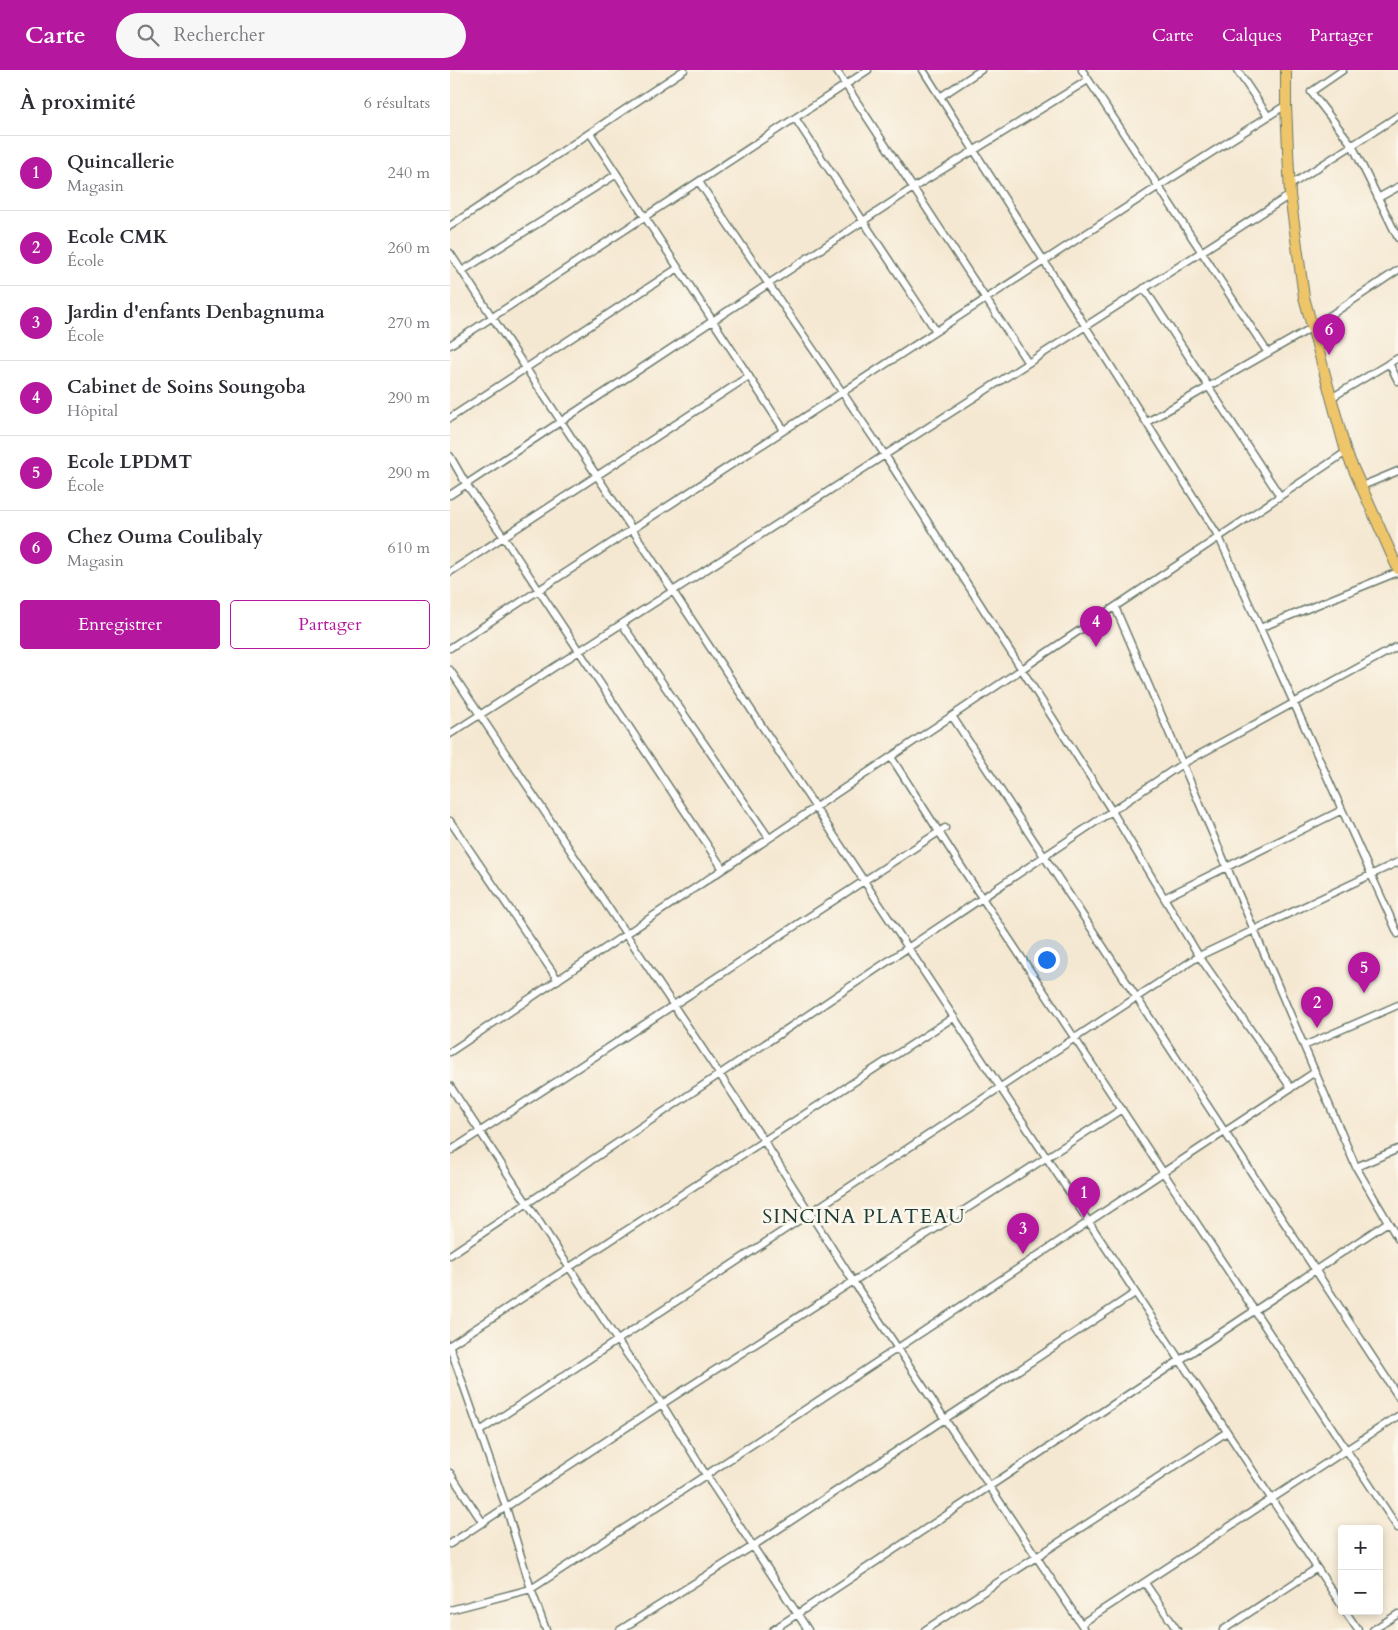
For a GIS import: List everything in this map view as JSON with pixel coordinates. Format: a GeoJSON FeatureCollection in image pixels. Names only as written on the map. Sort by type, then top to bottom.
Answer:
{"type":"FeatureCollection","features":[{"type":"Feature","properties":{"kind":"main road"},"geometry":{"type":"LineString","coordinates":[[1286,70],[1289,191],[1304,297],[1346,452],[1397,565]]}},
{"type":"Feature","properties":{"kind":"street"},"geometry":{"type":"LineString","coordinates":[[450,226],[684,70]]}},
{"type":"Feature","properties":{"kind":"street"},"geometry":{"type":"LineString","coordinates":[[836,70],[1028,363]]}},
{"type":"Feature","properties":{"kind":"street"},"geometry":{"type":"LineString","coordinates":[[450,345],[868,70]]}},
{"type":"Feature","properties":{"kind":"street"},"geometry":{"type":"LineString","coordinates":[[923,70],[1219,537],[1398,934]]}},
{"type":"Feature","properties":{"kind":"street"},"geometry":{"type":"LineString","coordinates":[[940,97],[982,70]]}},
{"type":"Feature","properties":{"kind":"street"},"geometry":{"type":"LineString","coordinates":[[1082,70],[1268,353]]}},
{"type":"Feature","properties":{"kind":"street"},"geometry":{"type":"LineString","coordinates":[[1238,70],[1268,116]]}},
{"type":"Feature","properties":{"kind":"street"},"geometry":{"type":"LineString","coordinates":[[1343,70],[1311,92],[1352,145],[1398,238]]}},
{"type":"Feature","properties":{"kind":"street"},"geometry":{"type":"LineString","coordinates":[[450,495],[913,188],[1088,80]]}},
{"type":"Feature","properties":{"kind":"street"},"geometry":{"type":"LineString","coordinates":[[450,648],[1158,186],[1286,106]]}},
{"type":"Feature","properties":{"kind":"street"},"geometry":{"type":"LineString","coordinates":[[450,734],[1202,252],[1352,145],[1398,116]]}},
{"type":"Feature","properties":{"kind":"street"},"geometry":{"type":"LineString","coordinates":[[795,118],[936,331]]}},
{"type":"Feature","properties":{"kind":"street"},"geometry":{"type":"LineString","coordinates":[[590,133],[784,430]]}},
{"type":"Feature","properties":{"kind":"street"},"geometry":{"type":"LineString","coordinates":[[462,271],[617,174]]}},
{"type":"Feature","properties":{"kind":"street"},"geometry":{"type":"LineString","coordinates":[[700,182],[885,455],[1112,811],[1199,956],[1291,1088]]}},
{"type":"Feature","properties":{"kind":"street"},"geometry":{"type":"LineString","coordinates":[[1378,198],[1398,186]]}},
{"type":"Feature","properties":{"kind":"street"},"geometry":{"type":"LineString","coordinates":[[450,253],[1338,1600]]}},
{"type":"Feature","properties":{"kind":"street"},"geometry":{"type":"LineString","coordinates":[[450,418],[678,268]]}},
{"type":"Feature","properties":{"kind":"street"},"geometry":{"type":"LineString","coordinates":[[1147,422],[1313,327],[1398,270]]}},
{"type":"Feature","properties":{"kind":"street"},"geometry":{"type":"LineString","coordinates":[[1144,288],[1280,496]]}},
{"type":"Feature","properties":{"kind":"street"},"geometry":{"type":"LineString","coordinates":[[1331,398],[1398,358]]}},
{"type":"Feature","properties":{"kind":"street"},"geometry":{"type":"LineString","coordinates":[[1389,363],[1398,382]]}},
{"type":"Feature","properties":{"kind":"street"},"geometry":{"type":"LineString","coordinates":[[450,572],[749,376]]}},
{"type":"Feature","properties":{"kind":"street"},"geometry":{"type":"LineString","coordinates":[[450,1052],[1346,452]]}},
{"type":"Feature","properties":{"kind":"street"},"geometry":{"type":"LineString","coordinates":[[450,456],[466,484],[503,536],[723,869]]}},
{"type":"Feature","properties":{"kind":"street"},"geometry":{"type":"LineString","coordinates":[[1362,486],[1398,471]]}},
{"type":"Feature","properties":{"kind":"street"},"geometry":{"type":"LineString","coordinates":[[1260,628],[1397,565]]}},
{"type":"Feature","properties":{"kind":"street"},"geometry":{"type":"LineString","coordinates":[[1115,607],[1356,1167],[1398,1239]]}},
{"type":"Feature","properties":{"kind":"street"},"geometry":{"type":"LineString","coordinates":[[622,624],[769,838]]}},
{"type":"Feature","properties":{"kind":"street"},"geometry":{"type":"LineString","coordinates":[[450,1255],[1182,764],[1398,646]]}},
{"type":"Feature","properties":{"kind":"street"},"geometry":{"type":"LineString","coordinates":[[450,670],[627,933],[764,1141],[853,1281],[1083,1627],[1145,1583],[1398,1416]]}},
{"type":"Feature","properties":{"kind":"street"},"geometry":{"type":"LineString","coordinates":[[952,716],[1398,1396]]}},
{"type":"Feature","properties":{"kind":"street"},"geometry":{"type":"LineString","coordinates":[[891,757],[943,830],[957,860],[1398,1528]]}},
{"type":"Feature","properties":{"kind":"street"},"geometry":{"type":"LineString","coordinates":[[1164,898],[1342,810]]}},
{"type":"Feature","properties":{"kind":"street"},"geometry":{"type":"LineString","coordinates":[[450,821],[558,980]]}},
{"type":"Feature","properties":{"kind":"street"},"geometry":{"type":"LineString","coordinates":[[450,1150],[943,830]]}},
{"type":"Feature","properties":{"kind":"street"},"geometry":{"type":"LineString","coordinates":[[480,1431],[1199,956],[1398,862]]}},
{"type":"Feature","properties":{"kind":"street"},"geometry":{"type":"LineString","coordinates":[[1304,1046],[1398,1005]]}},
{"type":"Feature","properties":{"kind":"street"},"geometry":{"type":"LineString","coordinates":[[546,1630],[450,1346],[954,1018]]}},
{"type":"Feature","properties":{"kind":"street"},"geometry":{"type":"LineString","coordinates":[[450,1610],[531,1589],[1315,1072]]}},
{"type":"Feature","properties":{"kind":"street"},"geometry":{"type":"LineString","coordinates":[[450,1086],[617,1340],[662,1404],[706,1475],[808,1630]]}},
{"type":"Feature","properties":{"kind":"street"},"geometry":{"type":"LineString","coordinates":[[450,1544],[662,1404],[1122,1110]]}},
{"type":"Feature","properties":{"kind":"street"},"geometry":{"type":"LineString","coordinates":[[1356,1167],[1398,1148]]}},
{"type":"Feature","properties":{"kind":"street"},"geometry":{"type":"LineString","coordinates":[[773,1630],[1388,1222]]}},
{"type":"Feature","properties":{"kind":"street"},"geometry":{"type":"LineString","coordinates":[[620,1630],[753,1546],[1135,1293]]}},
{"type":"Feature","properties":{"kind":"street"},"geometry":{"type":"LineString","coordinates":[[925,1630],[1227,1432]]}},
{"type":"Feature","properties":{"kind":"street"},"geometry":{"type":"LineString","coordinates":[[450,1473],[483,1523]]}},
{"type":"Feature","properties":{"kind":"street"},"geometry":{"type":"LineString","coordinates":[[1223,1630],[1317,1568]]}},
{"type":"Feature","properties":{"kind":"street"},"geometry":{"type":"LineString","coordinates":[[1145,1583],[1177,1630]]}},
{"type":"Feature","properties":{"kind":"street"},"geometry":{"type":"LineString","coordinates":[[1373,1630],[1398,1614]]}},
{"type":"Feature","properties":{"kind":"street"},"geometry":{"type":"LineString","coordinates":[[1349,1615],[1358,1630]]}},
{"type":"Feature","properties":{"kind":"place","name":"Chez Ouma Coulibaly"},"geometry":{"type":"Point","coordinates":[1329,355]}},
{"type":"Feature","properties":{"kind":"place","name":"Cabinet de Soins Soungoba"},"geometry":{"type":"Point","coordinates":[1096,647]}},
{"type":"Feature","properties":{"kind":"place","name":"Ecole LPDMT"},"geometry":{"type":"Point","coordinates":[1364,993]}},
{"type":"Feature","properties":{"kind":"place","name":"Ecole CMK"},"geometry":{"type":"Point","coordinates":[1317,1028]}},
{"type":"Feature","properties":{"kind":"place","name":"Quincallerie"},"geometry":{"type":"Point","coordinates":[1084,1218]}},
{"type":"Feature","properties":{"kind":"place","name":"Jardin d'enfants Denbagnuma"},"geometry":{"type":"Point","coordinates":[1023,1254]}},
{"type":"Feature","properties":{"kind":"district","name":"SINCINA PLATEAU"},"geometry":{"type":"Point","coordinates":[864,1216]}}]}
